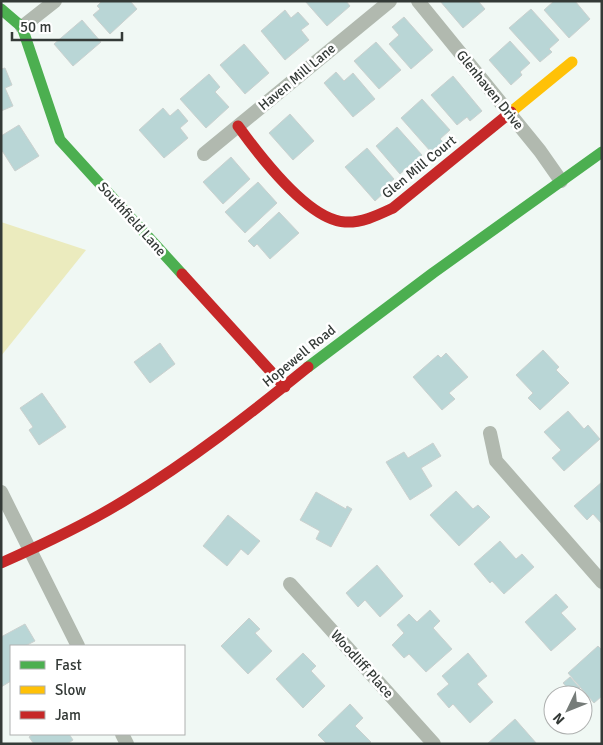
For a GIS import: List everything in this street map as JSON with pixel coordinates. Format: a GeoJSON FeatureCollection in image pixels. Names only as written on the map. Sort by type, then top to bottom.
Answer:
{"type":"FeatureCollection","features":[{"type":"Feature","properties":{"kind":"street"},"geometry":{"type":"LineString","coordinates":[[22,28],[55,1]]}},
{"type":"Feature","properties":{"kind":"street","name":"Haven Mill Lane"},"geometry":{"type":"LineString","coordinates":[[204,154],[390,1]]}},
{"type":"Feature","properties":{"kind":"street","name":"Glenhaven Drive"},"geometry":{"type":"LineString","coordinates":[[418,1],[540,151],[561,181]]}},
{"type":"Feature","properties":{"kind":"street","name":"Southfield Lane"},"geometry":{"type":"LineString","coordinates":[[1,9],[22,28],[60,140],[285,386]]}},
{"type":"Feature","properties":{"kind":"street","name":"Glen Mill Court"},"geometry":{"type":"LineString","coordinates":[[238,126],[253,146],[305,204],[322,216],[343,222],[364,221],[376,218],[393,208],[572,62]]}},
{"type":"Feature","properties":{"kind":"street","name":"Hopewell Road"},"geometry":{"type":"LineString","coordinates":[[1,563],[30,551],[142,490],[187,460],[341,342],[602,152]]}},
{"type":"Feature","properties":{"kind":"street"},"geometry":{"type":"LineString","coordinates":[[490,433],[496,461],[602,582]]}},
{"type":"Feature","properties":{"kind":"street"},"geometry":{"type":"LineString","coordinates":[[1,492],[77,645]]}},
{"type":"Feature","properties":{"kind":"street","name":"Woodliff Place"},"geometry":{"type":"LineString","coordinates":[[290,584],[434,744]]}},
{"type":"Feature","properties":{"kind":"green space"},"geometry":{"type":"Polygon","coordinates":[[[1,222],[86,250],[1,356],[1,222]]]}},
{"type":"Feature","properties":{"kind":"building"},"geometry":{"type":"Polygon","coordinates":[[[102,1],[130,1],[137,9],[110,34],[93,15],[100,9],[97,6],[102,1]]]}},
{"type":"Feature","properties":{"kind":"building"},"geometry":{"type":"Polygon","coordinates":[[[305,1],[346,1],[350,6],[327,26],[305,1]]]}},
{"type":"Feature","properties":{"kind":"building"},"geometry":{"type":"Polygon","coordinates":[[[440,1],[478,1],[485,9],[463,28],[440,1]]]}},
{"type":"Feature","properties":{"kind":"building"},"geometry":{"type":"Polygon","coordinates":[[[554,1],[575,1],[590,19],[569,38],[544,10],[554,1]]]}},
{"type":"Feature","properties":{"kind":"building"},"geometry":{"type":"Polygon","coordinates":[[[531,9],[559,40],[549,49],[552,52],[540,62],[509,28],[531,9]]]}},
{"type":"Feature","properties":{"kind":"building"},"geometry":{"type":"Polygon","coordinates":[[[285,10],[291,18],[298,12],[309,24],[301,30],[309,40],[285,60],[261,31],[285,10]]]}},
{"type":"Feature","properties":{"kind":"building"},"geometry":{"type":"Polygon","coordinates":[[[404,17],[433,50],[411,69],[389,44],[399,35],[392,27],[404,17]]]}},
{"type":"Feature","properties":{"kind":"building"},"geometry":{"type":"Polygon","coordinates":[[[82,20],[101,42],[73,66],[54,44],[82,20]]]}},
{"type":"Feature","properties":{"kind":"building"},"geometry":{"type":"Polygon","coordinates":[[[510,41],[530,63],[520,72],[522,75],[511,85],[489,60],[510,41]]]}},
{"type":"Feature","properties":{"kind":"building"},"geometry":{"type":"Polygon","coordinates":[[[376,42],[401,70],[379,89],[354,61],[376,42]]]}},
{"type":"Feature","properties":{"kind":"building"},"geometry":{"type":"Polygon","coordinates":[[[244,44],[269,73],[245,94],[220,65],[244,44]]]}},
{"type":"Feature","properties":{"kind":"building"},"geometry":{"type":"Polygon","coordinates":[[[5,68],[12,85],[5,88],[13,106],[1,111],[1,69],[5,68]]]}},
{"type":"Feature","properties":{"kind":"building"},"geometry":{"type":"Polygon","coordinates":[[[336,72],[344,81],[353,73],[375,99],[353,117],[324,83],[336,72]]]}},
{"type":"Feature","properties":{"kind":"building"},"geometry":{"type":"Polygon","coordinates":[[[209,74],[220,87],[215,92],[229,107],[206,128],[180,99],[209,74]]]}},
{"type":"Feature","properties":{"kind":"building"},"geometry":{"type":"Polygon","coordinates":[[[453,76],[482,111],[470,121],[467,117],[457,125],[431,95],[453,76]]]}},
{"type":"Feature","properties":{"kind":"building"},"geometry":{"type":"Polygon","coordinates":[[[422,99],[450,130],[440,139],[443,142],[431,152],[401,118],[422,99]]]}},
{"type":"Feature","properties":{"kind":"building"},"geometry":{"type":"Polygon","coordinates":[[[163,108],[170,116],[178,109],[188,121],[180,128],[188,138],[164,158],[139,130],[163,108]]]}},
{"type":"Feature","properties":{"kind":"building"},"geometry":{"type":"Polygon","coordinates":[[[290,114],[314,141],[293,160],[269,133],[290,114]]]}},
{"type":"Feature","properties":{"kind":"building"},"geometry":{"type":"Polygon","coordinates":[[[19,125],[39,156],[15,171],[1,149],[1,136],[19,125]]]}},
{"type":"Feature","properties":{"kind":"building"},"geometry":{"type":"Polygon","coordinates":[[[397,127],[422,155],[400,174],[376,146],[397,127]]]}},
{"type":"Feature","properties":{"kind":"building"},"geometry":{"type":"Polygon","coordinates":[[[367,148],[394,179],[383,188],[386,191],[375,201],[345,167],[367,148]]]}},
{"type":"Feature","properties":{"kind":"building"},"geometry":{"type":"Polygon","coordinates":[[[231,157],[250,179],[223,204],[203,182],[231,157]]]}},
{"type":"Feature","properties":{"kind":"building"},"geometry":{"type":"Polygon","coordinates":[[[258,182],[277,203],[245,233],[225,212],[258,182]]]}},
{"type":"Feature","properties":{"kind":"building"},"geometry":{"type":"Polygon","coordinates":[[[279,212],[299,233],[270,259],[257,244],[254,247],[248,241],[279,212]]]}},
{"type":"Feature","properties":{"kind":"building"},"geometry":{"type":"Polygon","coordinates":[[[160,343],[175,364],[150,383],[134,362],[160,343]]]}},
{"type":"Feature","properties":{"kind":"building"},"geometry":{"type":"Polygon","coordinates":[[[543,350],[559,367],[556,370],[569,383],[540,410],[528,398],[533,393],[516,375],[543,350]]]}},
{"type":"Feature","properties":{"kind":"building"},"geometry":{"type":"Polygon","coordinates":[[[446,353],[468,377],[449,393],[455,399],[442,410],[413,377],[438,355],[441,358],[446,353]]]}},
{"type":"Feature","properties":{"kind":"building"},"geometry":{"type":"Polygon","coordinates":[[[42,393],[66,427],[39,445],[29,430],[33,427],[20,408],[42,393]]]}},
{"type":"Feature","properties":{"kind":"building"},"geometry":{"type":"Polygon","coordinates":[[[568,411],[584,429],[588,425],[600,439],[564,471],[552,458],[561,450],[544,432],[568,411]]]}},
{"type":"Feature","properties":{"kind":"building"},"geometry":{"type":"Polygon","coordinates":[[[433,443],[441,456],[421,468],[432,486],[410,500],[386,462],[404,452],[408,458],[433,443]]]}},
{"type":"Feature","properties":{"kind":"building"},"geometry":{"type":"Polygon","coordinates":[[[602,482],[602,524],[593,514],[587,520],[574,506],[602,482]]]}},
{"type":"Feature","properties":{"kind":"building"},"geometry":{"type":"Polygon","coordinates":[[[456,491],[473,509],[478,505],[490,517],[459,546],[430,515],[456,491]]]}},
{"type":"Feature","properties":{"kind":"building"},"geometry":{"type":"Polygon","coordinates":[[[316,492],[346,509],[347,506],[352,509],[331,547],[316,539],[320,531],[300,520],[316,492]]]}},
{"type":"Feature","properties":{"kind":"building"},"geometry":{"type":"Polygon","coordinates":[[[228,515],[260,541],[248,555],[241,549],[227,566],[203,546],[228,515]]]}},
{"type":"Feature","properties":{"kind":"building"},"geometry":{"type":"Polygon","coordinates":[[[500,541],[516,559],[522,554],[534,567],[504,594],[492,581],[490,583],[474,564],[500,541]]]}},
{"type":"Feature","properties":{"kind":"building"},"geometry":{"type":"Polygon","coordinates":[[[377,565],[403,596],[380,617],[365,600],[358,607],[346,593],[377,565]]]}},
{"type":"Feature","properties":{"kind":"building"},"geometry":{"type":"Polygon","coordinates":[[[556,594],[568,607],[561,613],[576,629],[551,651],[525,622],[556,594]]]}},
{"type":"Feature","properties":{"kind":"building"},"geometry":{"type":"Polygon","coordinates":[[[430,610],[440,621],[433,628],[452,649],[426,672],[409,654],[404,658],[392,645],[404,633],[397,625],[409,614],[417,622],[430,610]]]}},
{"type":"Feature","properties":{"kind":"building"},"geometry":{"type":"Polygon","coordinates":[[[249,618],[260,629],[255,633],[272,651],[248,674],[221,646],[249,618]]]}},
{"type":"Feature","properties":{"kind":"building"},"geometry":{"type":"Polygon","coordinates":[[[25,624],[35,641],[27,645],[10,645],[10,682],[1,687],[1,637],[25,624]]]}},
{"type":"Feature","properties":{"kind":"building"},"geometry":{"type":"Polygon","coordinates":[[[598,646],[602,650],[602,696],[594,703],[593,685],[578,685],[568,673],[598,646]]]}},
{"type":"Feature","properties":{"kind":"building"},"geometry":{"type":"Polygon","coordinates":[[[303,653],[316,666],[311,671],[325,686],[303,708],[276,679],[303,653]]]}},
{"type":"Feature","properties":{"kind":"building"},"geometry":{"type":"Polygon","coordinates":[[[468,653],[487,676],[477,684],[493,702],[470,723],[453,704],[449,708],[437,694],[449,684],[442,676],[468,653]]]}},
{"type":"Feature","properties":{"kind":"building"},"geometry":{"type":"Polygon","coordinates":[[[570,677],[577,685],[565,685],[563,683],[570,677]]]}},
{"type":"Feature","properties":{"kind":"building"},"geometry":{"type":"Polygon","coordinates":[[[350,704],[363,718],[355,726],[371,742],[369,744],[327,744],[318,735],[350,704]]]}},
{"type":"Feature","properties":{"kind":"building"},"geometry":{"type":"Polygon","coordinates":[[[515,719],[537,744],[487,744],[515,719]]]}},
{"type":"Feature","properties":{"kind":"building"},"geometry":{"type":"Polygon","coordinates":[[[32,735],[70,735],[73,740],[67,744],[34,744],[29,737],[32,735]]]}},
{"type":"Feature","properties":{"kind":"traffic: fast"},"geometry":{"type":"LineString","coordinates":[[1,9],[22,27],[60,140],[182,274]]}},
{"type":"Feature","properties":{"kind":"traffic: fast"},"geometry":{"type":"LineString","coordinates":[[308,367],[433,273],[602,152]]}},
{"type":"Feature","properties":{"kind":"traffic: slow"},"geometry":{"type":"LineString","coordinates":[[511,112],[572,62]]}},
{"type":"Feature","properties":{"kind":"traffic: jam"},"geometry":{"type":"LineString","coordinates":[[238,126],[271,169],[300,198],[331,218],[351,222],[370,218],[393,208],[511,112]]}},
{"type":"Feature","properties":{"kind":"traffic: jam"},"geometry":{"type":"LineString","coordinates":[[182,274],[285,387]]}},
{"type":"Feature","properties":{"kind":"traffic: jam"},"geometry":{"type":"LineString","coordinates":[[1,563],[81,525],[151,484],[220,436],[308,367]]}}]}
